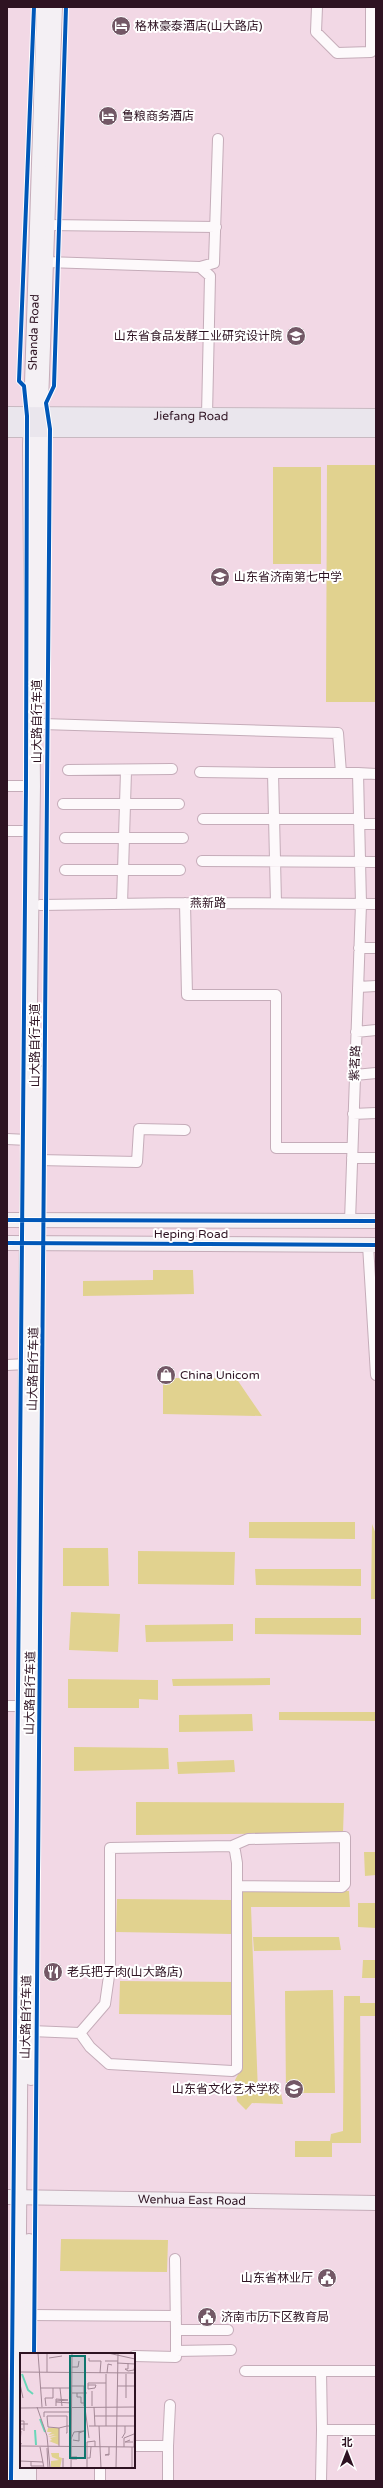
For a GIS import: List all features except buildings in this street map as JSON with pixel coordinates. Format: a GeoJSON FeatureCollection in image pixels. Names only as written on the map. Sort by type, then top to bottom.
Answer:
{"type":"FeatureCollection","features":[{"type":"Feature","properties":{"kind":"main road","name":"Shanda Road"},"geometry":{"type":"LineString","coordinates":[[29,2353],[29,2315],[19,2198],[31,2031],[32,1220],[28,1140],[44,7]]}},
{"type":"Feature","properties":{"kind":"main road","name":"Shanda Road"},"geometry":{"type":"LineString","coordinates":[[32,1220],[38,1160],[42,724],[37,422],[46,262],[55,7]]}},
{"type":"Feature","properties":{"kind":"main road","name":"Jiefang Road"},"geometry":{"type":"LineString","coordinates":[[7,415],[37,422],[244,422],[376,417]]}},
{"type":"Feature","properties":{"kind":"main road","name":"Jiefang Road"},"geometry":{"type":"LineString","coordinates":[[7,429],[37,422],[207,415],[244,422],[376,429]]}},
{"type":"Feature","properties":{"kind":"main road","name":"Heping Road"},"geometry":{"type":"LineString","coordinates":[[7,1220],[376,1222]]}},
{"type":"Feature","properties":{"kind":"main road","name":"Heping Road"},"geometry":{"type":"LineString","coordinates":[[7,1243],[372,1245]]}},
{"type":"Feature","properties":{"kind":"main road","name":"Shanda Road"},"geometry":{"type":"LineString","coordinates":[[17,2481],[26,1364],[32,1244]]}},
{"type":"Feature","properties":{"kind":"main road","name":"Wenhua East Road"},"geometry":{"type":"LineString","coordinates":[[19,2198],[376,2203]]}},
{"type":"Feature","properties":{"kind":"main road"},"geometry":{"type":"LineString","coordinates":[[29,2468],[29,2481]]}},
{"type":"Feature","properties":{"kind":"street"},"geometry":{"type":"LineString","coordinates":[[317,7],[316,32],[337,52],[374,54],[371,7]]}},
{"type":"Feature","properties":{"kind":"street"},"geometry":{"type":"LineString","coordinates":[[46,262],[200,267],[214,263],[218,139]]}},
{"type":"Feature","properties":{"kind":"street"},"geometry":{"type":"LineString","coordinates":[[47,225],[216,228]]}},
{"type":"Feature","properties":{"kind":"street"},"geometry":{"type":"LineString","coordinates":[[200,267],[210,276],[207,415]]}},
{"type":"Feature","properties":{"kind":"street"},"geometry":{"type":"LineString","coordinates":[[42,724],[338,734],[341,773]]}},
{"type":"Feature","properties":{"kind":"street"},"geometry":{"type":"LineString","coordinates":[[68,770],[126,771],[172,769]]}},
{"type":"Feature","properties":{"kind":"street"},"geometry":{"type":"LineString","coordinates":[[122,904],[126,771]]}},
{"type":"Feature","properties":{"kind":"street"},"geometry":{"type":"LineString","coordinates":[[200,772],[376,774]]}},
{"type":"Feature","properties":{"kind":"street"},"geometry":{"type":"LineString","coordinates":[[273,773],[276,903]]}},
{"type":"Feature","properties":{"kind":"street","name":"紫茗路"},"geometry":{"type":"LineString","coordinates":[[350,1221],[361,904],[358,773]]}},
{"type":"Feature","properties":{"kind":"street"},"geometry":{"type":"LineString","coordinates":[[7,786],[33,786]]}},
{"type":"Feature","properties":{"kind":"street"},"geometry":{"type":"LineString","coordinates":[[63,804],[125,806],[179,804]]}},
{"type":"Feature","properties":{"kind":"street"},"geometry":{"type":"LineString","coordinates":[[203,819],[359,821],[376,824]]}},
{"type":"Feature","properties":{"kind":"street"},"geometry":{"type":"LineString","coordinates":[[7,831],[32,831]]}},
{"type":"Feature","properties":{"kind":"street"},"geometry":{"type":"LineString","coordinates":[[65,838],[182,838]]}},
{"type":"Feature","properties":{"kind":"street"},"geometry":{"type":"LineString","coordinates":[[202,861],[376,862]]}},
{"type":"Feature","properties":{"kind":"street"},"geometry":{"type":"LineString","coordinates":[[65,870],[180,870]]}},
{"type":"Feature","properties":{"kind":"street"},"geometry":{"type":"LineString","coordinates":[[184,903],[187,995],[276,995],[276,1148],[352,1148]]}},
{"type":"Feature","properties":{"kind":"street","name":"燕新路"},"geometry":{"type":"LineString","coordinates":[[40,905],[184,903],[376,904]]}},
{"type":"Feature","properties":{"kind":"street"},"geometry":{"type":"LineString","coordinates":[[359,948],[376,948]]}},
{"type":"Feature","properties":{"kind":"street"},"geometry":{"type":"LineString","coordinates":[[358,987],[376,986]]}},
{"type":"Feature","properties":{"kind":"street"},"geometry":{"type":"LineString","coordinates":[[356,1032],[376,1030]]}},
{"type":"Feature","properties":{"kind":"street"},"geometry":{"type":"LineString","coordinates":[[355,1075],[376,1073]]}},
{"type":"Feature","properties":{"kind":"street"},"geometry":{"type":"LineString","coordinates":[[353,1114],[376,1113]]}},
{"type":"Feature","properties":{"kind":"street"},"geometry":{"type":"LineString","coordinates":[[38,1160],[137,1162],[139,1129],[185,1130]]}},
{"type":"Feature","properties":{"kind":"street"},"geometry":{"type":"LineString","coordinates":[[7,1140],[28,1140]]}},
{"type":"Feature","properties":{"kind":"street"},"geometry":{"type":"LineString","coordinates":[[352,1158],[376,1158]]}},
{"type":"Feature","properties":{"kind":"street"},"geometry":{"type":"LineString","coordinates":[[372,1245],[376,1375]]}},
{"type":"Feature","properties":{"kind":"street"},"geometry":{"type":"LineString","coordinates":[[7,1365],[26,1364]]}},
{"type":"Feature","properties":{"kind":"street"},"geometry":{"type":"LineString","coordinates":[[7,1706],[23,1706]]}},
{"type":"Feature","properties":{"kind":"street"},"geometry":{"type":"LineString","coordinates":[[80,2033],[105,2004],[110,1969],[110,1848],[232,1846],[248,1839],[344,1837],[345,1884],[342,1886],[237,1886]]}},
{"type":"Feature","properties":{"kind":"street"},"geometry":{"type":"LineString","coordinates":[[80,2033],[90,2047],[109,2064],[232,2071],[237,2068],[237,1886],[235,1851],[232,1846]]}},
{"type":"Feature","properties":{"kind":"street"},"geometry":{"type":"LineString","coordinates":[[31,2031],[80,2033]]}},
{"type":"Feature","properties":{"kind":"street"},"geometry":{"type":"LineString","coordinates":[[135,2356],[176,2357],[175,2259]]}},
{"type":"Feature","properties":{"kind":"street"},"geometry":{"type":"LineString","coordinates":[[29,2315],[176,2316]]}},
{"type":"Feature","properties":{"kind":"street"},"geometry":{"type":"LineString","coordinates":[[176,2330],[228,2330]]}},
{"type":"Feature","properties":{"kind":"street"},"geometry":{"type":"LineString","coordinates":[[176,2351],[231,2350]]}},
{"type":"Feature","properties":{"kind":"street"},"geometry":{"type":"LineString","coordinates":[[245,2371],[376,2371]]}},
{"type":"Feature","properties":{"kind":"street"},"geometry":{"type":"LineString","coordinates":[[321,2371],[321,2481]]}},
{"type":"Feature","properties":{"kind":"street"},"geometry":{"type":"LineString","coordinates":[[168,2481],[170,2405]]}},
{"type":"Feature","properties":{"kind":"street"},"geometry":{"type":"LineString","coordinates":[[322,2430],[376,2430]]}},
{"type":"Feature","properties":{"kind":"street"},"geometry":{"type":"LineString","coordinates":[[135,2446],[168,2446]]}},
{"type":"Feature","properties":{"kind":"street"},"geometry":{"type":"LineString","coordinates":[[100,2468],[100,2481]]}},
{"type":"Feature","properties":{"kind":"shaded area"},"geometry":{"type":"Polygon","coordinates":[[[327,465],[376,465],[376,702],[326,702],[327,465]]]}},
{"type":"Feature","properties":{"kind":"shaded area"},"geometry":{"type":"Polygon","coordinates":[[[273,467],[321,467],[321,564],[273,564],[273,467]]]}},
{"type":"Feature","properties":{"kind":"shaded area"},"geometry":{"type":"Polygon","coordinates":[[[153,1270],[193,1270],[194,1294],[83,1296],[83,1281],[153,1280],[153,1270]]]}},
{"type":"Feature","properties":{"kind":"shaded area"},"geometry":{"type":"Polygon","coordinates":[[[163,1378],[236,1378],[262,1416],[163,1414],[163,1378]]]}},
{"type":"Feature","properties":{"kind":"shaded area"},"geometry":{"type":"Polygon","coordinates":[[[249,1522],[355,1522],[355,1539],[249,1538],[249,1522]]]}},
{"type":"Feature","properties":{"kind":"shaded area"},"geometry":{"type":"Polygon","coordinates":[[[372,1524],[376,1534],[376,1599],[371,1599],[372,1524]]]}},
{"type":"Feature","properties":{"kind":"shaded area"},"geometry":{"type":"Polygon","coordinates":[[[63,1548],[108,1548],[109,1586],[63,1586],[63,1548]]]}},
{"type":"Feature","properties":{"kind":"shaded area"},"geometry":{"type":"Polygon","coordinates":[[[138,1551],[235,1552],[234,1585],[138,1584],[138,1551]]]}},
{"type":"Feature","properties":{"kind":"shaded area"},"geometry":{"type":"Polygon","coordinates":[[[255,1569],[361,1569],[361,1586],[256,1585],[255,1569]]]}},
{"type":"Feature","properties":{"kind":"shaded area"},"geometry":{"type":"Polygon","coordinates":[[[71,1612],[120,1614],[118,1652],[69,1650],[71,1612]]]}},
{"type":"Feature","properties":{"kind":"shaded area"},"geometry":{"type":"Polygon","coordinates":[[[255,1618],[361,1618],[361,1635],[255,1634],[255,1618]]]}},
{"type":"Feature","properties":{"kind":"shaded area"},"geometry":{"type":"Polygon","coordinates":[[[233,1624],[233,1641],[146,1642],[145,1625],[233,1624]]]}},
{"type":"Feature","properties":{"kind":"shaded area"},"geometry":{"type":"Polygon","coordinates":[[[270,1678],[270,1685],[173,1686],[172,1679],[270,1678]]]}},
{"type":"Feature","properties":{"kind":"shaded area"},"geometry":{"type":"Polygon","coordinates":[[[68,1679],[158,1680],[158,1700],[139,1699],[139,1708],[68,1708],[68,1679]]]}},
{"type":"Feature","properties":{"kind":"shaded area"},"geometry":{"type":"Polygon","coordinates":[[[279,1712],[375,1712],[375,1721],[279,1720],[279,1712]]]}},
{"type":"Feature","properties":{"kind":"shaded area"},"geometry":{"type":"Polygon","coordinates":[[[252,1714],[253,1731],[179,1732],[179,1715],[252,1714]]]}},
{"type":"Feature","properties":{"kind":"shaded area"},"geometry":{"type":"Polygon","coordinates":[[[74,1747],[168,1748],[169,1769],[74,1771],[74,1747]]]}},
{"type":"Feature","properties":{"kind":"shaded area"},"geometry":{"type":"Polygon","coordinates":[[[234,1760],[235,1772],[178,1774],[177,1762],[234,1760]]]}},
{"type":"Feature","properties":{"kind":"shaded area"},"geometry":{"type":"Polygon","coordinates":[[[136,1802],[344,1803],[343,1833],[136,1835],[136,1802]]]}},
{"type":"Feature","properties":{"kind":"shaded area"},"geometry":{"type":"Polygon","coordinates":[[[364,1852],[376,1852],[376,1875],[365,1876],[364,1852]]]}},
{"type":"Feature","properties":{"kind":"shaded area"},"geometry":{"type":"Polygon","coordinates":[[[239,1891],[349,1891],[350,1907],[251,1907],[258,2092],[281,2093],[283,2104],[252,2103],[246,2110],[237,2101],[235,2080],[242,2067],[239,1891]]]}},
{"type":"Feature","properties":{"kind":"shaded area"},"geometry":{"type":"Polygon","coordinates":[[[117,1899],[233,1900],[232,1934],[116,1932],[117,1899]]]}},
{"type":"Feature","properties":{"kind":"shaded area"},"geometry":{"type":"Polygon","coordinates":[[[358,1903],[376,1903],[376,1928],[358,1927],[358,1903]]]}},
{"type":"Feature","properties":{"kind":"shaded area"},"geometry":{"type":"Polygon","coordinates":[[[253,1937],[339,1937],[341,1950],[254,1951],[253,1937]]]}},
{"type":"Feature","properties":{"kind":"shaded area"},"geometry":{"type":"Polygon","coordinates":[[[363,1960],[376,1960],[376,1978],[362,1978],[363,1960]]]}},
{"type":"Feature","properties":{"kind":"shaded area"},"geometry":{"type":"Polygon","coordinates":[[[120,1981],[236,1982],[235,2015],[119,2014],[120,1981]]]}},
{"type":"Feature","properties":{"kind":"shaded area"},"geometry":{"type":"Polygon","coordinates":[[[333,1990],[335,2093],[286,2093],[285,1991],[333,1990]]]}},
{"type":"Feature","properties":{"kind":"shaded area"},"geometry":{"type":"Polygon","coordinates":[[[344,1996],[360,1996],[361,2143],[332,2143],[332,2157],[295,2157],[295,2141],[330,2141],[331,2134],[343,2131],[344,1996]]]}},
{"type":"Feature","properties":{"kind":"shaded area"},"geometry":{"type":"Polygon","coordinates":[[[360,2003],[376,2003],[376,2016],[360,2016],[360,2003]]]}},
{"type":"Feature","properties":{"kind":"shaded area"},"geometry":{"type":"Polygon","coordinates":[[[61,2239],[168,2240],[167,2272],[60,2271],[61,2239]]]}},
{"type":"Feature","properties":{"kind":"cycle path","name":"山大路自行车道"},"geometry":{"type":"LineString","coordinates":[[11,2481],[26,786],[27,416],[24,386],[19,381],[34,7]]}},
{"type":"Feature","properties":{"kind":"cycle path","name":"山大路自行车道"},"geometry":{"type":"LineString","coordinates":[[34,2353],[50,429],[46,403],[54,386],[66,7]]}},
{"type":"Feature","properties":{"kind":"cycle path"},"geometry":{"type":"LineString","coordinates":[[7,1220],[376,1221]]}},
{"type":"Feature","properties":{"kind":"cycle path"},"geometry":{"type":"LineString","coordinates":[[7,1243],[376,1245]]}},
{"type":"Feature","properties":{"kind":"place","name":"格林豪泰酒店(山大路店)"},"geometry":{"type":"Point","coordinates":[121,26]}},
{"type":"Feature","properties":{"kind":"place","name":"鲁粮商务酒店"},"geometry":{"type":"Point","coordinates":[108,116]}},
{"type":"Feature","properties":{"kind":"place","name":"山东省食品发酵工业研究设计院"},"geometry":{"type":"Point","coordinates":[296,336]}},
{"type":"Feature","properties":{"kind":"place","name":"山东省济南第七中学"},"geometry":{"type":"Point","coordinates":[220,577]}},
{"type":"Feature","properties":{"kind":"place","name":"China Unicom"},"geometry":{"type":"Point","coordinates":[166,1375]}},
{"type":"Feature","properties":{"kind":"place","name":"老兵把子肉(山大路店)"},"geometry":{"type":"Point","coordinates":[53,1972]}},
{"type":"Feature","properties":{"kind":"place","name":"山东省文化艺术学校"},"geometry":{"type":"Point","coordinates":[294,2089]}},
{"type":"Feature","properties":{"kind":"place","name":"山东省林业厅"},"geometry":{"type":"Point","coordinates":[327,2278]}},
{"type":"Feature","properties":{"kind":"place","name":"济南市历下区教育局"},"geometry":{"type":"Point","coordinates":[207,2317]}}]}
